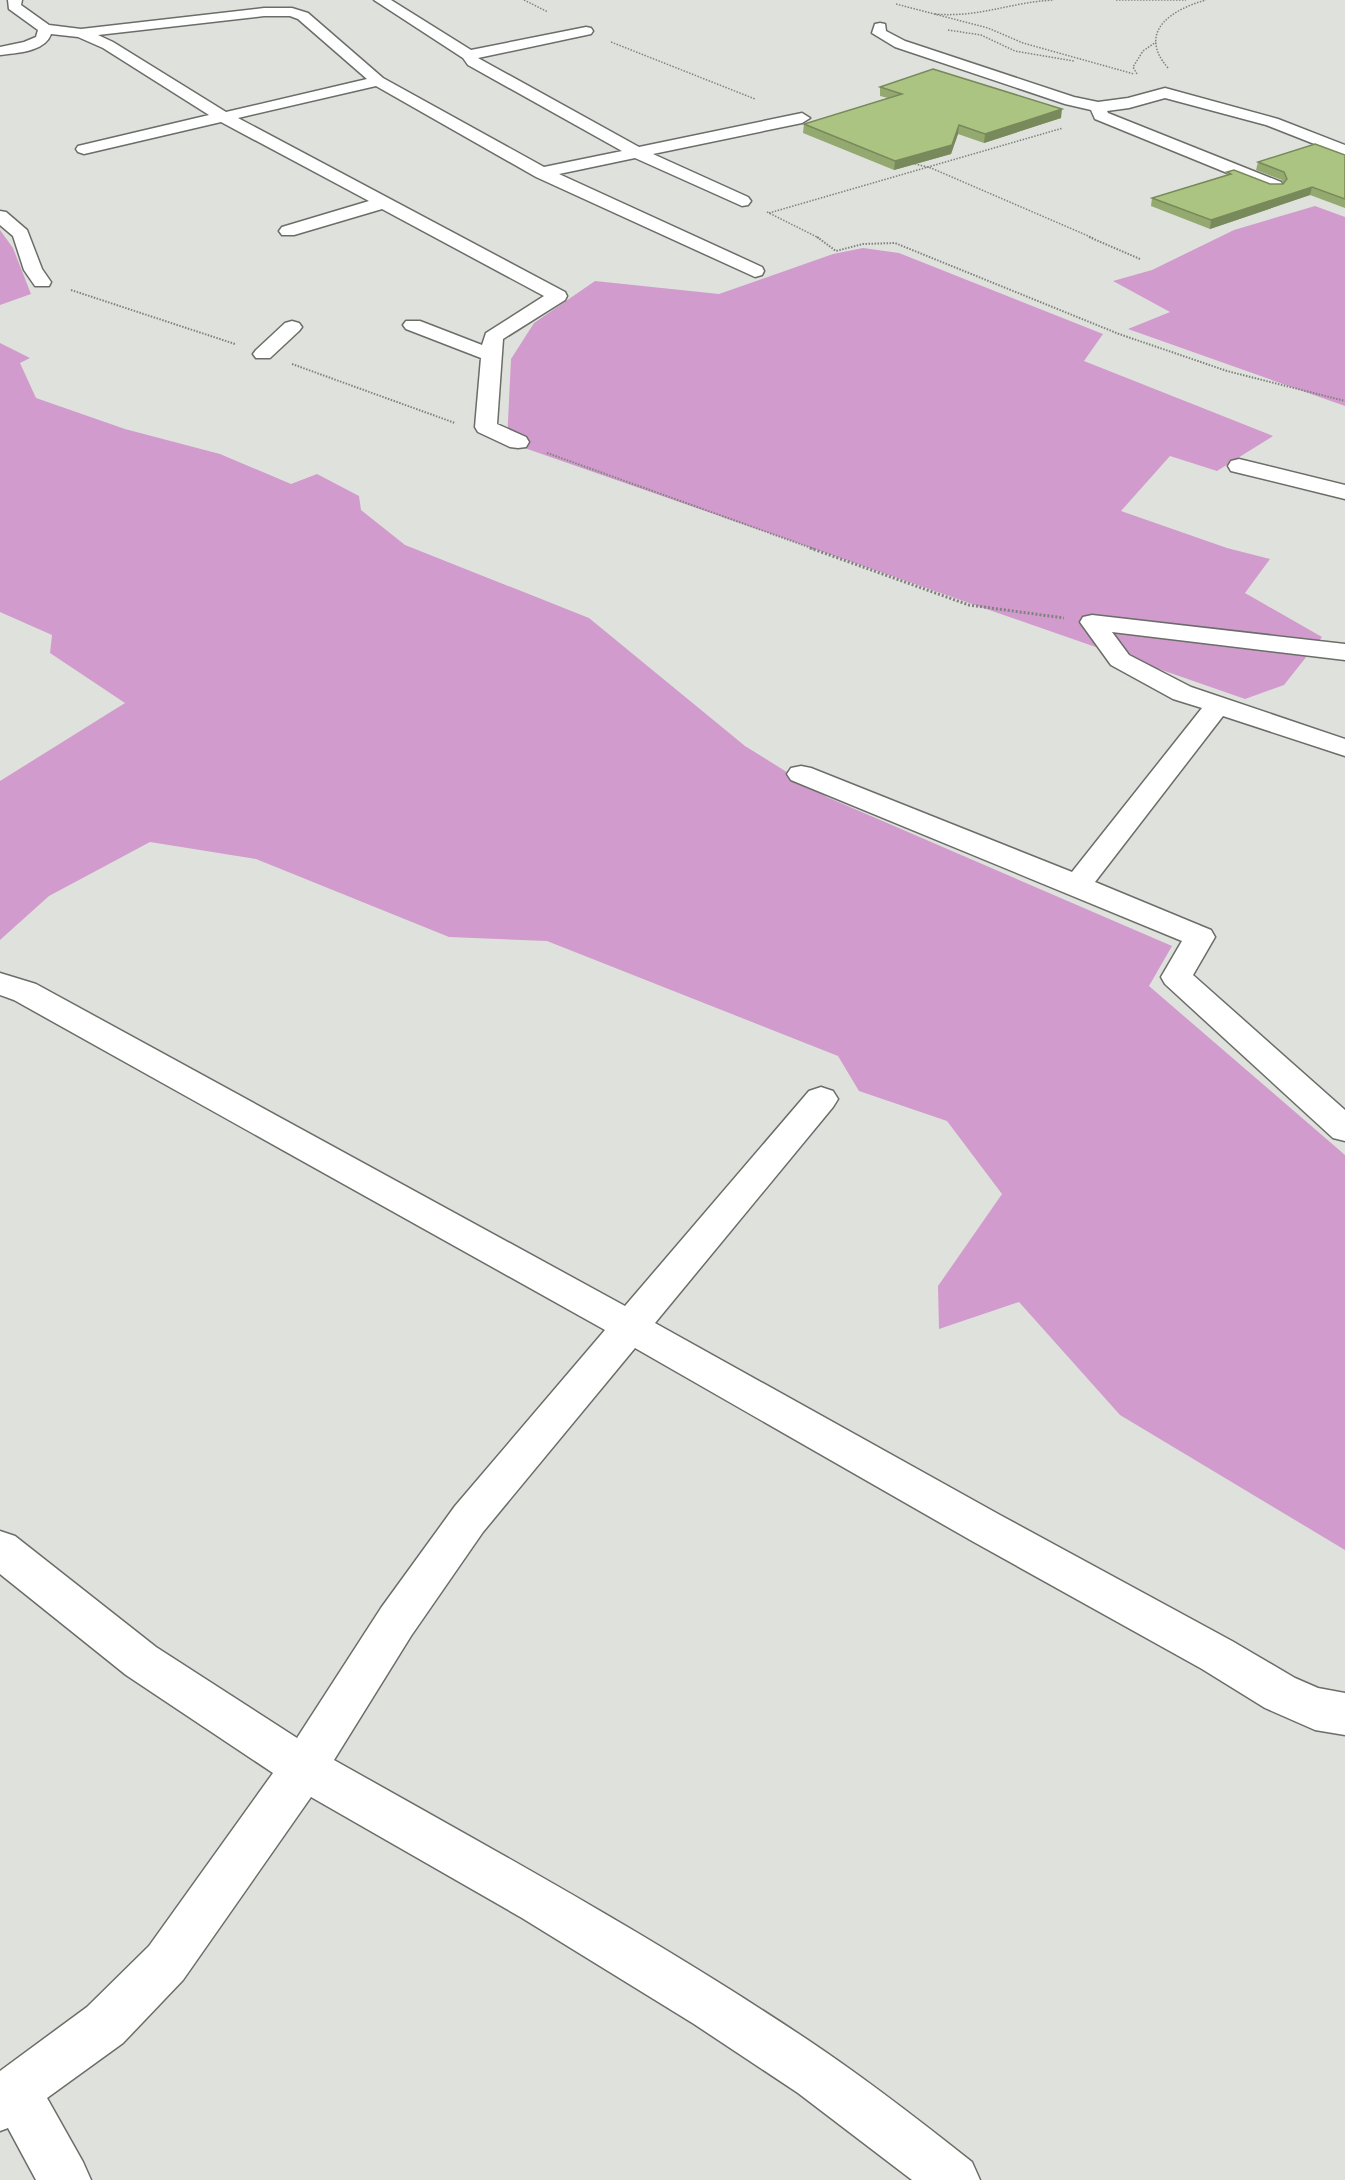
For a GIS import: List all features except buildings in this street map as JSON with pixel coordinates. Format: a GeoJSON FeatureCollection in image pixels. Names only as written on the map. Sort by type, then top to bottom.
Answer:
{"type":"FeatureCollection","features":[{"type":"Feature","properties":{"kind":"street"},"geometry":{"type":"LineString","coordinates":[[15,0],[14,6],[45,29],[81,33],[264,12],[292,12],[303,16],[378,81],[542,173],[754,271]]}},
{"type":"Feature","properties":{"kind":"street"},"geometry":{"type":"LineString","coordinates":[[381,0],[469,55],[473,62],[639,154],[741,201]]}},
{"type":"Feature","properties":{"kind":"street"},"geometry":{"type":"LineString","coordinates":[[880,27],[879,33],[900,44],[1070,101],[1275,186]]}},
{"type":"Feature","properties":{"kind":"street"},"geometry":{"type":"LineString","coordinates":[[0,51],[28,46],[42,39],[45,29]]}},
{"type":"Feature","properties":{"kind":"street"},"geometry":{"type":"LineString","coordinates":[[469,55],[586,31]]}},
{"type":"Feature","properties":{"kind":"street"},"geometry":{"type":"LineString","coordinates":[[81,33],[108,45],[224,118],[558,296],[493,337],[486,427],[518,442]]}},
{"type":"Feature","properties":{"kind":"street"},"geometry":{"type":"LineString","coordinates":[[84,149],[378,81]]}},
{"type":"Feature","properties":{"kind":"street"},"geometry":{"type":"LineString","coordinates":[[1099,112],[1165,93],[1272,122],[1345,150]]}},
{"type":"Feature","properties":{"kind":"street"},"geometry":{"type":"LineString","coordinates":[[542,173],[802,118]]}},
{"type":"Feature","properties":{"kind":"street"},"geometry":{"type":"LineString","coordinates":[[288,231],[382,203]]}},
{"type":"Feature","properties":{"kind":"street"},"geometry":{"type":"LineString","coordinates":[[0,216],[21,234],[33,270],[42,282]]}},
{"type":"Feature","properties":{"kind":"street"},"geometry":{"type":"LineString","coordinates":[[413,325],[491,355]]}},
{"type":"Feature","properties":{"kind":"street"},"geometry":{"type":"LineString","coordinates":[[263,354],[292,327]]}},
{"type":"Feature","properties":{"kind":"street"},"geometry":{"type":"LineString","coordinates":[[1239,466],[1345,492]]}},
{"type":"Feature","properties":{"kind":"street"},"geometry":{"type":"LineString","coordinates":[[1092,622],[1345,652]]}},
{"type":"Feature","properties":{"kind":"street"},"geometry":{"type":"LineString","coordinates":[[1092,622],[1120,660],[1182,693],[1345,748]]}},
{"type":"Feature","properties":{"kind":"street"},"geometry":{"type":"LineString","coordinates":[[1077,885],[1218,705]]}},
{"type":"Feature","properties":{"kind":"street"},"geometry":{"type":"LineString","coordinates":[[801,774],[1200,937],[1176,977],[1345,1129]]}},
{"type":"Feature","properties":{"kind":"street"},"geometry":{"type":"LineString","coordinates":[[0,984],[25,992],[631,1327],[986,1528],[1217,1654],[1280,1693],[1315,1709],[1345,1714]]}},
{"type":"Feature","properties":{"kind":"street"},"geometry":{"type":"LineString","coordinates":[[65,2180],[8,2099],[105,2025],[165,1963],[304,1768],[396,1622],[469,1519],[821,1099]]}},
{"type":"Feature","properties":{"kind":"street"},"geometry":{"type":"LineString","coordinates":[[0,1549],[141,1661],[304,1768],[527,1895],[769,2043],[903,2139],[954,2180]]}},
{"type":"Feature","properties":{"kind":"path"},"geometry":{"type":"LineString","coordinates":[[524,0],[586,31],[802,118]]}},
{"type":"Feature","properties":{"kind":"path"},"geometry":{"type":"LineString","coordinates":[[928,14],[960,16],[1029,1],[1054,0]]}},
{"type":"Feature","properties":{"kind":"path"},"geometry":{"type":"LineString","coordinates":[[1116,0],[1186,0]]}},
{"type":"Feature","properties":{"kind":"path"},"geometry":{"type":"LineString","coordinates":[[1171,70],[1163,63],[1156,48],[1156,32],[1167,16],[1187,5],[1206,0]]}},
{"type":"Feature","properties":{"kind":"path"},"geometry":{"type":"LineString","coordinates":[[897,4],[988,28],[1053,52],[1137,74],[1133,67],[1143,51],[1156,42]]}},
{"type":"Feature","properties":{"kind":"path"},"geometry":{"type":"LineString","coordinates":[[769,213],[931,168],[1099,112]]}},
{"type":"Feature","properties":{"kind":"path"},"geometry":{"type":"LineString","coordinates":[[907,161],[931,168],[1140,259]]}},
{"type":"Feature","properties":{"kind":"path"},"geometry":{"type":"LineString","coordinates":[[741,201],[813,234],[836,251],[863,244],[895,243],[1119,334],[1227,371],[1345,401]]}},
{"type":"Feature","properties":{"kind":"path"},"geometry":{"type":"LineString","coordinates":[[42,282],[112,302],[263,354],[427,415],[518,442],[969,605],[1092,622]]}},
{"type":"Feature","properties":{"kind":"shaded area"},"geometry":{"type":"Polygon","coordinates":[[[1315,206],[1345,217],[1345,406],[1128,329],[1170,312],[1113,281],[1152,270],[1234,230],[1315,206]]]}},
{"type":"Feature","properties":{"kind":"shaded area"},"geometry":{"type":"Polygon","coordinates":[[[0,230],[13,248],[31,294],[0,305],[0,230]]]}},
{"type":"Feature","properties":{"kind":"shaded area"},"geometry":{"type":"Polygon","coordinates":[[[863,248],[899,253],[1103,334],[1084,361],[1273,436],[1217,471],[1170,456],[1121,511],[1227,548],[1270,559],[1245,593],[1322,637],[1284,685],[1245,699],[507,442],[511,359],[534,323],[595,281],[719,294],[833,254],[863,248]]]}},
{"type":"Feature","properties":{"kind":"shaded area"},"geometry":{"type":"Polygon","coordinates":[[[0,343],[30,358],[20,363],[36,398],[125,429],[220,454],[291,484],[317,474],[359,496],[361,510],[405,545],[589,618],[745,746],[827,797],[1172,946],[1149,986],[1345,1155],[1345,1550],[1120,1415],[1019,1302],[939,1329],[938,1286],[1002,1194],[947,1121],[859,1091],[838,1056],[547,941],[449,937],[256,859],[150,842],[49,896],[0,940],[0,781],[125,703],[50,653],[52,635],[0,612],[0,343]]]}}]}
